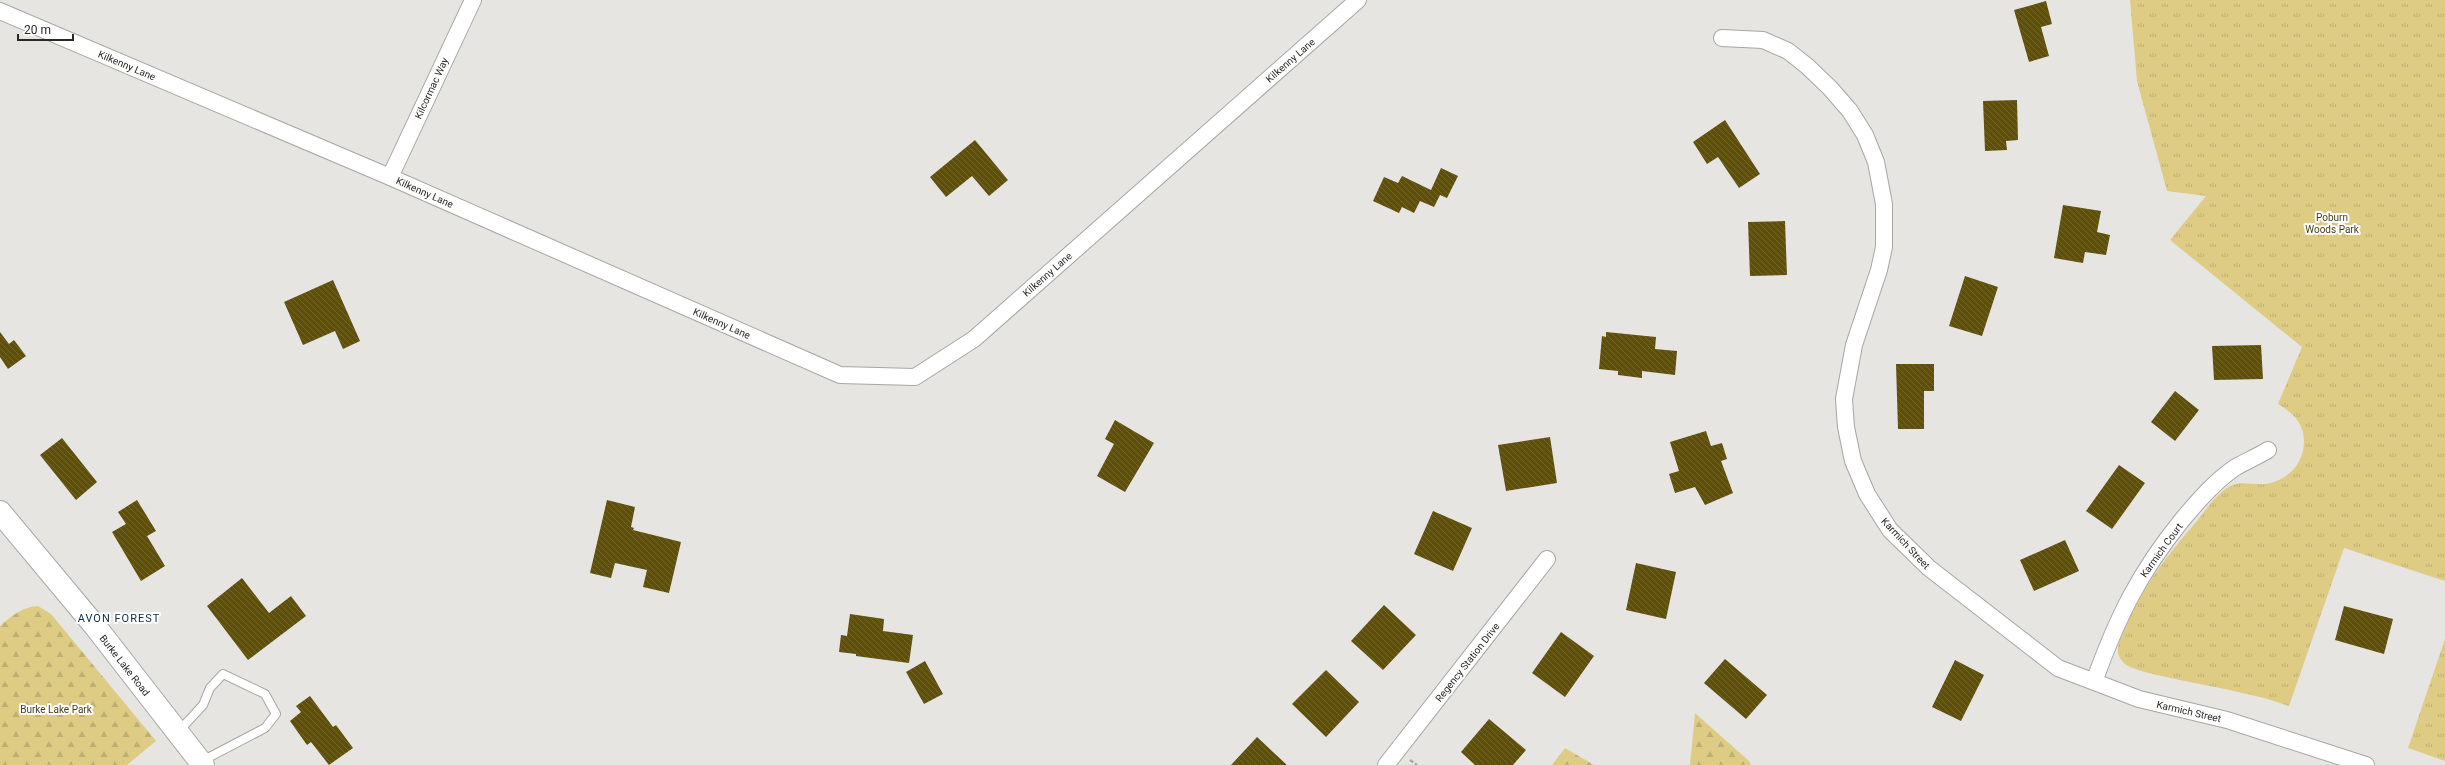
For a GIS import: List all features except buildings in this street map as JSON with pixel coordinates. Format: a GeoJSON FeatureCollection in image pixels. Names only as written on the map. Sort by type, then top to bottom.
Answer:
{"type":"FeatureCollection","features":[{"type":"Feature","properties":{"kind":"main road","name":"Burke Lake Road"},"geometry":{"type":"LineString","coordinates":[[0,512],[95,626],[201,763]]}},
{"type":"Feature","properties":{"kind":"street","name":"Kilcormac Way"},"geometry":{"type":"LineString","coordinates":[[390,177],[473,0]]}},
{"type":"Feature","properties":{"kind":"street","name":"Kilkenny Lane"},"geometry":{"type":"LineString","coordinates":[[0,11],[390,177],[840,375],[915,377],[974,338],[1358,0]]}},
{"type":"Feature","properties":{"kind":"street","name":"Karmich Street"},"geometry":{"type":"LineString","coordinates":[[1722,38],[1763,40],[1788,51],[1807,66],[1830,88],[1850,111],[1865,135],[1876,162],[1884,204],[1884,247],[1879,270],[1854,345],[1847,376],[1844,399],[1846,427],[1853,461],[1875,508],[1890,530],[1928,568],[2011,634],[2058,668],[2139,700],[2227,720],[2366,765]]}},
{"type":"Feature","properties":{"kind":"street","name":"Karmich Court"},"geometry":{"type":"LineString","coordinates":[[2094,682],[2107,647],[2129,597],[2158,550],[2196,504],[2214,485],[2236,468],[2268,450]]}},
{"type":"Feature","properties":{"kind":"street","name":"Regency Station Drive"},"geometry":{"type":"LineString","coordinates":[[1386,765],[1547,559]]}},
{"type":"Feature","properties":{"kind":"lane"},"geometry":{"type":"LineString","coordinates":[[177,732],[202,705],[210,688],[223,674],[264,694],[276,714],[265,728],[201,763]]}},
{"type":"Feature","properties":{"kind":"green space","name":"Poburn Woods Park"},"geometry":{"type":"Polygon","coordinates":[[[2130,0],[2445,0],[2445,581],[2344,548],[2289,706],[2232,690],[2162,676],[2132,668],[2125,664],[2118,653],[2124,630],[2151,580],[2177,544],[2212,501],[2223,491],[2234,485],[2244,483],[2266,484],[2288,475],[2298,464],[2304,441],[2302,429],[2299,423],[2292,414],[2278,404],[2302,347],[2170,240],[2206,196],[2167,191],[2137,81],[2130,0]]]}},
{"type":"Feature","properties":{"kind":"green space","name":"Burke Lake Park"},"geometry":{"type":"Polygon","coordinates":[[[38,606],[51,614],[156,741],[127,765],[0,765],[0,626],[22,610],[38,606]]]}},
{"type":"Feature","properties":{"kind":"green space"},"geometry":{"type":"Polygon","coordinates":[[[2445,639],[2445,761],[2408,748],[2445,639]]]}},
{"type":"Feature","properties":{"kind":"green space"},"geometry":{"type":"Polygon","coordinates":[[[1695,713],[1749,761],[1751,765],[1690,765],[1695,713]]]}},
{"type":"Feature","properties":{"kind":"green space"},"geometry":{"type":"Polygon","coordinates":[[[1565,748],[1594,765],[1552,765],[1565,748]]]}},
{"type":"Feature","properties":{"kind":"district","name":"AVON FOREST"},"geometry":{"type":"Point","coordinates":[119,618]}}]}
